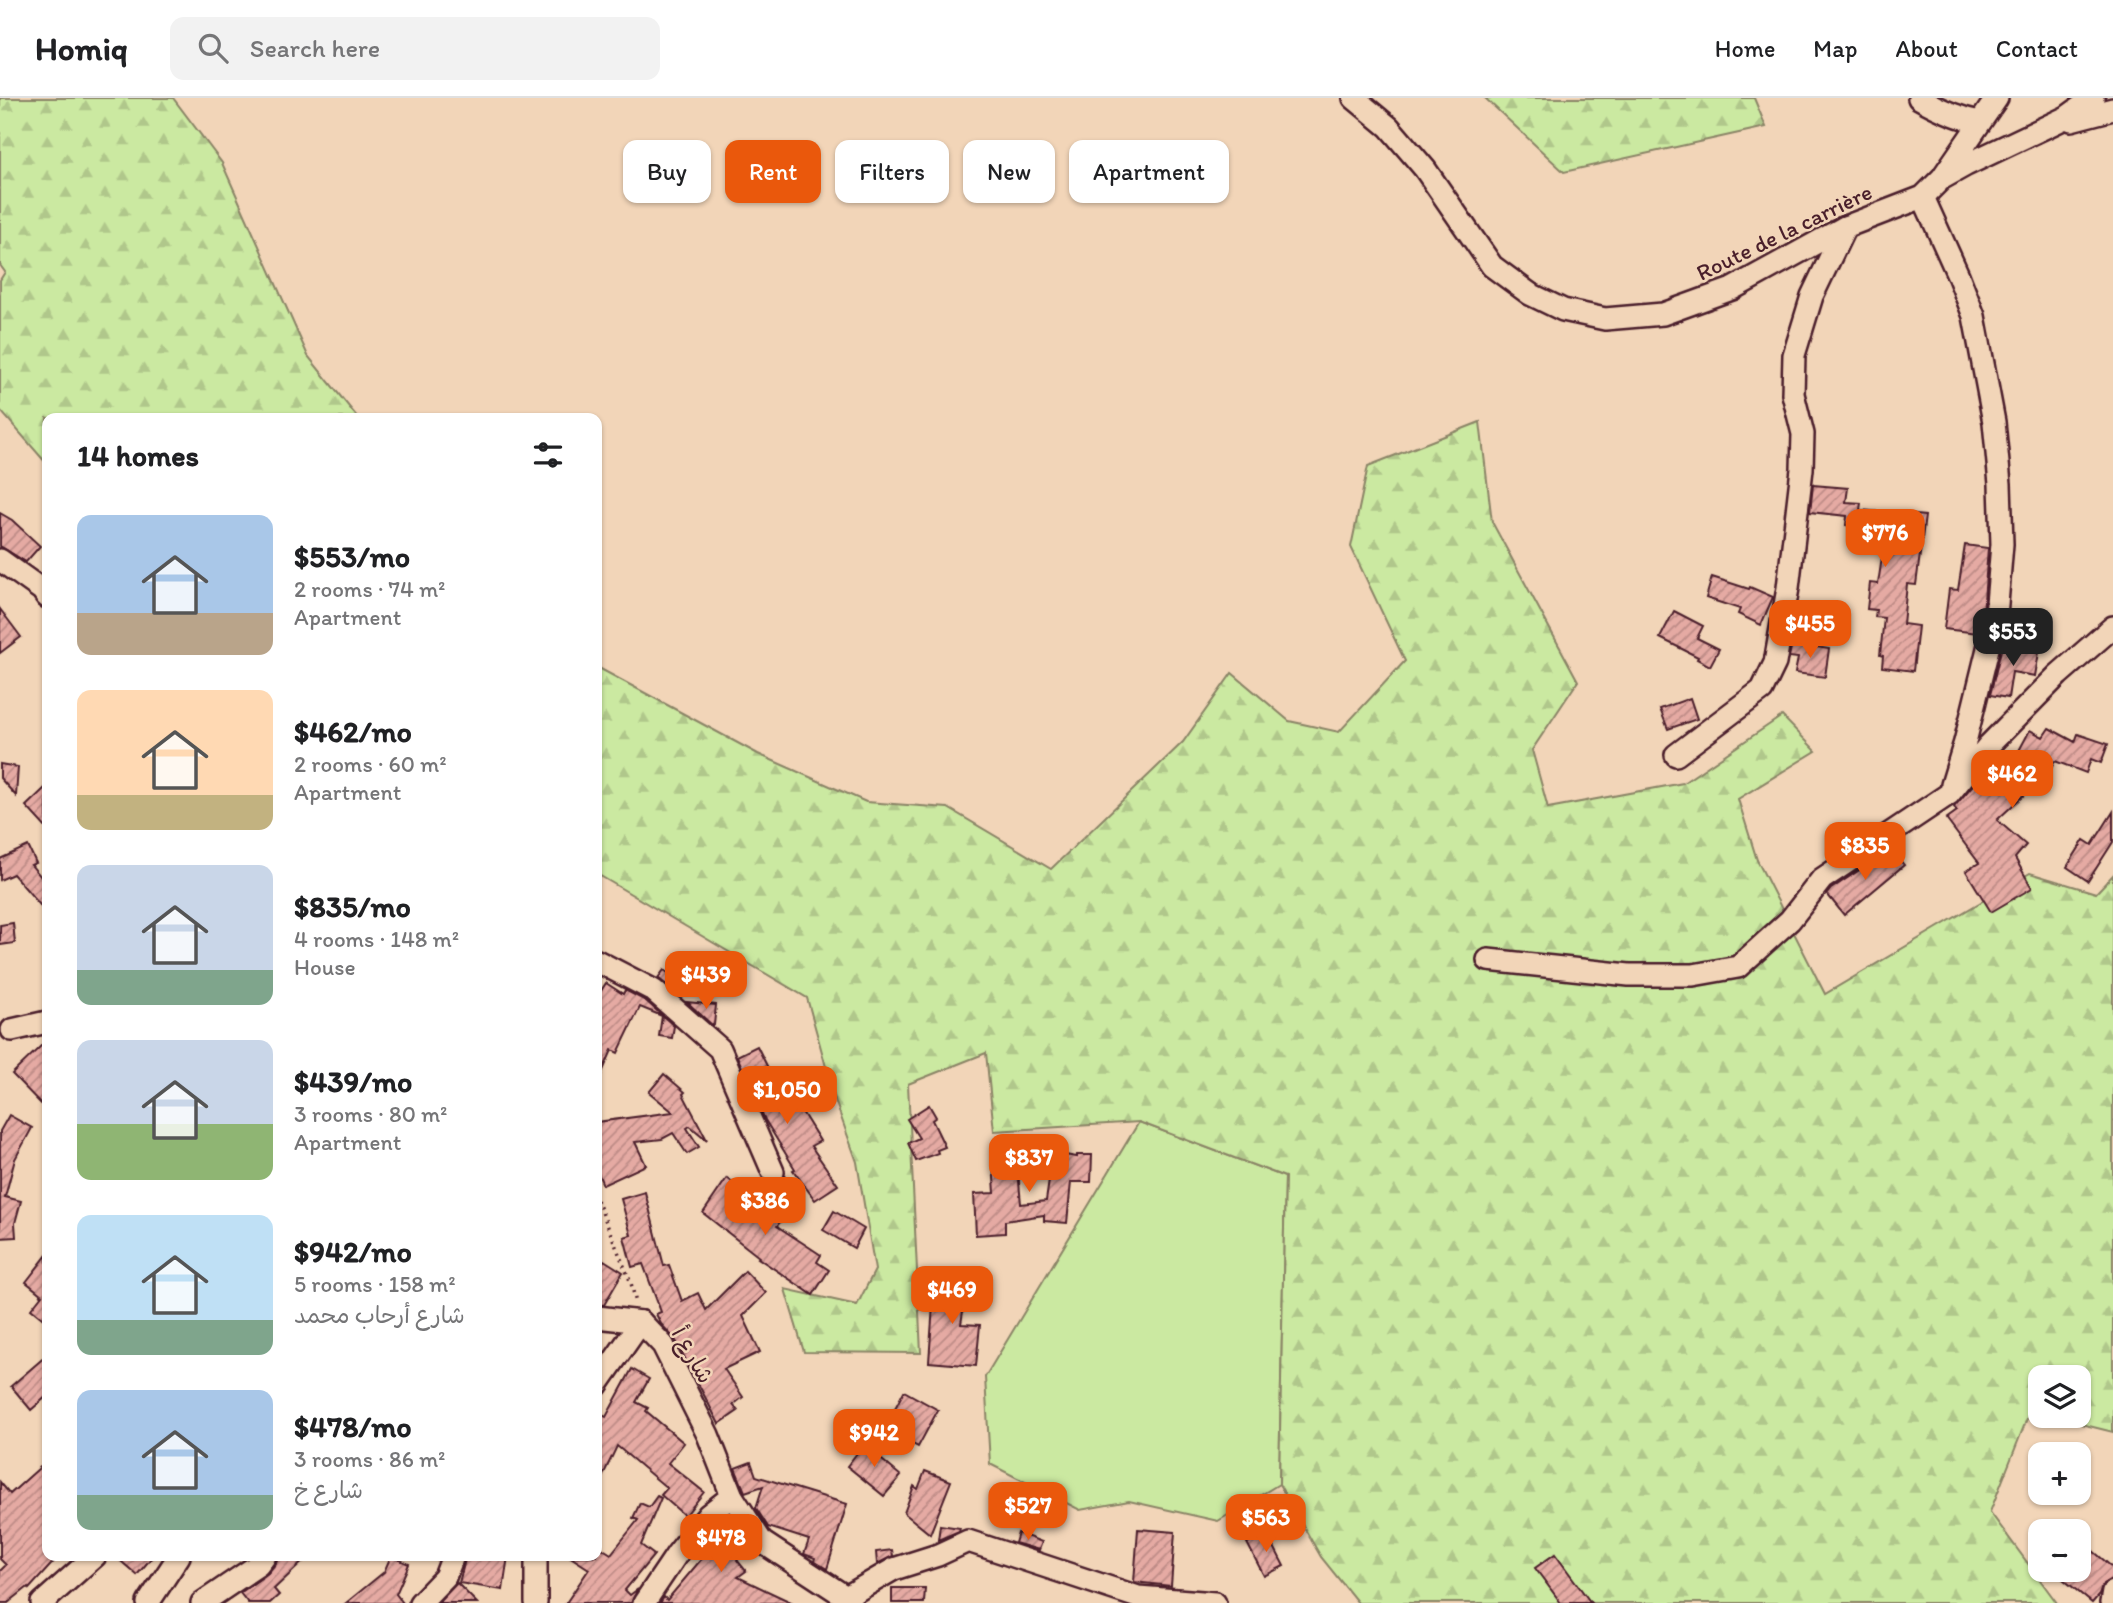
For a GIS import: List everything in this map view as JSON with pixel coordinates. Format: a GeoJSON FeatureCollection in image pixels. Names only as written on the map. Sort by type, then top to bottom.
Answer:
{"type":"FeatureCollection","features":[{"type":"Feature","properties":{"kind":"street","name":"Route de la carrière"},"geometry":{"type":"LineString","coordinates":[[1354,98],[1389,127],[1425,169],[1492,266],[1530,294],[1563,310],[1605,320],[1663,314],[1732,289],[1845,228],[1923,197],[1941,179],[2067,117],[2094,98]]}},
{"type":"Feature","properties":{"kind":"street"},"geometry":{"type":"LineString","coordinates":[[1919,98],[1963,119],[1980,122]]}},
{"type":"Feature","properties":{"kind":"street"},"geometry":{"type":"LineString","coordinates":[[1941,179],[1997,98]]}},
{"type":"Feature","properties":{"kind":"street"},"geometry":{"type":"LineString","coordinates":[[2047,127],[2113,109]]}},
{"type":"Feature","properties":{"kind":"street"},"geometry":{"type":"LineString","coordinates":[[1923,197],[1974,316],[1994,422],[2002,544],[1996,616],[1965,742],[1949,794]]}},
{"type":"Feature","properties":{"kind":"street"},"geometry":{"type":"LineString","coordinates":[[1676,755],[1762,690],[1774,663],[1788,588],[1802,469],[1803,434],[1793,394],[1794,355],[1812,296],[1845,228]]}},
{"type":"Feature","properties":{"kind":"street"},"geometry":{"type":"LineString","coordinates":[[0,560],[42,590]]}},
{"type":"Feature","properties":{"kind":"street"},"geometry":{"type":"LineString","coordinates":[[1488,960],[1629,975],[1693,975],[1738,967],[1790,920],[1822,880],[1949,794],[1989,746],[2058,675],[2113,627]]}},
{"type":"Feature","properties":{"kind":"street"},"geometry":{"type":"LineString","coordinates":[[602,964],[653,990],[720,1049],[773,1172]]}},
{"type":"Feature","properties":{"kind":"street"},"geometry":{"type":"LineString","coordinates":[[12,1030],[42,1023]]}},
{"type":"Feature","properties":{"kind":"street"},"geometry":{"type":"LineString","coordinates":[[602,1318],[641,1322],[602,1378]]}},
{"type":"Feature","properties":{"kind":"street","name":"شارع أ"},"geometry":{"type":"LineString","coordinates":[[641,1322],[663,1345],[708,1435],[732,1496],[762,1542],[846,1600]]}},
{"type":"Feature","properties":{"kind":"street"},"geometry":{"type":"LineString","coordinates":[[644,1603],[677,1554],[708,1515],[732,1496]]}},
{"type":"Feature","properties":{"kind":"street"},"geometry":{"type":"LineString","coordinates":[[846,1600],[894,1569],[938,1555],[968,1541],[1138,1597],[1215,1603]]}},
{"type":"Feature","properties":{"kind":"street"},"geometry":{"type":"LineString","coordinates":[[42,1603],[90,1561]]}},
{"type":"Feature","properties":{"kind":"street"},"geometry":{"type":"LineString","coordinates":[[148,1603],[176,1561]]}},
{"type":"Feature","properties":{"kind":"street"},"geometry":{"type":"LineString","coordinates":[[202,1603],[261,1561]]}},
{"type":"Feature","properties":{"kind":"street"},"geometry":{"type":"LineString","coordinates":[[420,1603],[445,1577],[451,1561]]}},
{"type":"Feature","properties":{"kind":"street"},"geometry":{"type":"LineString","coordinates":[[536,1561],[536,1603]]}},
{"type":"Feature","properties":{"kind":"street"},"geometry":{"type":"LineString","coordinates":[[2111,1603],[2113,1592]]}},
{"type":"Feature","properties":{"kind":"path","name":"شارع أ"},"geometry":{"type":"LineString","coordinates":[[602,1212],[631,1283],[641,1322]]}},
{"type":"Feature","properties":{"kind":"green space"},"geometry":{"type":"Polygon","coordinates":[[[0,98],[173,98],[222,163],[308,356],[354,413],[42,413],[42,458],[0,410],[0,280],[5,272],[0,265],[0,98]]]}},
{"type":"Feature","properties":{"kind":"green space"},"geometry":{"type":"Polygon","coordinates":[[[1485,98],[1754,98],[1766,127],[1564,172],[1485,98]]]}},
{"type":"Feature","properties":{"kind":"green space"},"geometry":{"type":"Polygon","coordinates":[[[1480,422],[1492,522],[1578,681],[1532,750],[1548,808],[1683,783],[1782,716],[1816,751],[1738,799],[1757,860],[1825,994],[2030,873],[2096,893],[2113,875],[2113,1432],[2091,1426],[2091,1365],[2028,1365],[2028,1416],[1990,1512],[2028,1564],[2028,1582],[2042,1582],[2057,1603],[1358,1603],[1321,1557],[1279,1484],[1285,1177],[1139,1122],[994,1131],[986,1053],[908,1084],[921,1353],[804,1352],[785,1289],[857,1305],[875,1270],[857,1162],[836,1103],[807,998],[602,877],[602,670],[758,754],[866,802],[948,808],[1051,869],[1183,742],[1232,673],[1289,721],[1339,732],[1405,661],[1351,547],[1368,466],[1480,422]]]}},
{"type":"Feature","properties":{"kind":"green space"},"geometry":{"type":"Polygon","coordinates":[[[1139,1122],[1285,1177],[1279,1484],[1218,1521],[1129,1501],[1080,1510],[990,1464],[985,1377],[1139,1122]]]}},
{"type":"Feature","properties":{"kind":"building"},"geometry":{"type":"Polygon","coordinates":[[[1813,485],[1848,488],[1846,502],[1861,503],[1860,510],[1925,516],[1916,585],[1907,584],[1903,624],[1918,626],[1913,671],[1882,667],[1883,656],[1880,655],[1884,618],[1875,617],[1876,610],[1867,609],[1870,583],[1878,584],[1884,544],[1881,544],[1883,529],[1846,525],[1847,516],[1810,512],[1813,485]]]}},
{"type":"Feature","properties":{"kind":"building"},"geometry":{"type":"Polygon","coordinates":[[[0,513],[12,520],[40,546],[26,562],[0,546],[0,513]]]}},
{"type":"Feature","properties":{"kind":"building"},"geometry":{"type":"Polygon","coordinates":[[[1965,545],[1988,548],[1983,614],[1978,633],[1944,629],[1949,589],[1958,590],[1965,545]]]}},
{"type":"Feature","properties":{"kind":"building"},"geometry":{"type":"Polygon","coordinates":[[[1712,577],[1749,589],[1750,587],[1773,597],[1761,625],[1738,614],[1740,609],[1706,598],[1712,577]]]}},
{"type":"Feature","properties":{"kind":"building"},"geometry":{"type":"Polygon","coordinates":[[[0,609],[21,637],[0,653],[0,609]]]}},
{"type":"Feature","properties":{"kind":"building"},"geometry":{"type":"Polygon","coordinates":[[[1674,611],[1703,626],[1697,638],[1719,649],[1710,666],[1660,638],[1674,611]]]}},
{"type":"Feature","properties":{"kind":"building"},"geometry":{"type":"Polygon","coordinates":[[[1792,643],[1829,649],[1825,677],[1795,673],[1798,658],[1789,657],[1792,643]]]}},
{"type":"Feature","properties":{"kind":"building"},"geometry":{"type":"Polygon","coordinates":[[[2002,646],[2039,652],[2035,676],[2012,672],[2008,698],[1990,695],[2002,646]]]}},
{"type":"Feature","properties":{"kind":"building"},"geometry":{"type":"Polygon","coordinates":[[[1690,698],[1697,719],[1668,729],[1660,709],[1690,698]]]}},
{"type":"Feature","properties":{"kind":"building"},"geometry":{"type":"Polygon","coordinates":[[[2049,728],[2075,742],[2078,734],[2108,744],[2101,763],[2091,759],[2086,773],[2055,761],[2049,772],[1997,820],[2026,845],[2015,858],[2032,888],[1991,912],[1966,871],[1979,863],[1946,819],[1957,811],[1954,807],[1977,780],[2007,752],[2014,760],[2030,730],[2043,737],[2049,728]]]}},
{"type":"Feature","properties":{"kind":"building"},"geometry":{"type":"Polygon","coordinates":[[[0,764],[18,767],[16,796],[0,778],[0,764]]]}},
{"type":"Feature","properties":{"kind":"building"},"geometry":{"type":"Polygon","coordinates":[[[42,791],[42,824],[26,806],[42,791]]]}},
{"type":"Feature","properties":{"kind":"building"},"geometry":{"type":"Polygon","coordinates":[[[2113,812],[2113,842],[2088,881],[2067,867],[2084,840],[2092,845],[2113,812]]]}},
{"type":"Feature","properties":{"kind":"building"},"geometry":{"type":"Polygon","coordinates":[[[1897,845],[1892,850],[1904,865],[1844,915],[1827,894],[1897,845]]]}},
{"type":"Feature","properties":{"kind":"building"},"geometry":{"type":"Polygon","coordinates":[[[28,846],[36,863],[31,865],[42,878],[42,907],[13,874],[0,880],[0,859],[28,846]]]}},
{"type":"Feature","properties":{"kind":"building"},"geometry":{"type":"Polygon","coordinates":[[[13,923],[15,943],[0,945],[0,925],[13,923]]]}},
{"type":"Feature","properties":{"kind":"building"},"geometry":{"type":"Polygon","coordinates":[[[664,970],[682,983],[675,992],[658,978],[664,970]]]}},
{"type":"Feature","properties":{"kind":"building"},"geometry":{"type":"Polygon","coordinates":[[[606,983],[623,994],[625,990],[646,1001],[674,1026],[672,1038],[659,1036],[662,1016],[640,1007],[618,1053],[612,1050],[602,1073],[602,989],[606,983]]]}},
{"type":"Feature","properties":{"kind":"building"},"geometry":{"type":"Polygon","coordinates":[[[687,1002],[716,1005],[714,1025],[712,1025],[687,1002]]]}},
{"type":"Feature","properties":{"kind":"building"},"geometry":{"type":"Polygon","coordinates":[[[42,1045],[42,1105],[12,1074],[42,1045]]]}},
{"type":"Feature","properties":{"kind":"building"},"geometry":{"type":"Polygon","coordinates":[[[757,1046],[790,1112],[799,1107],[820,1141],[811,1146],[838,1185],[815,1200],[793,1170],[795,1169],[765,1120],[737,1056],[757,1046]]]}},
{"type":"Feature","properties":{"kind":"building"},"geometry":{"type":"Polygon","coordinates":[[[664,1074],[685,1092],[683,1094],[707,1140],[690,1126],[687,1128],[699,1147],[687,1154],[673,1133],[662,1139],[635,1142],[646,1165],[603,1185],[602,1121],[673,1112],[649,1092],[664,1074]]]}},
{"type":"Feature","properties":{"kind":"building"},"geometry":{"type":"Polygon","coordinates":[[[929,1105],[936,1117],[932,1120],[945,1147],[937,1150],[938,1153],[916,1161],[908,1143],[919,1138],[907,1119],[929,1105]]]}},
{"type":"Feature","properties":{"kind":"building"},"geometry":{"type":"Polygon","coordinates":[[[9,1115],[32,1128],[15,1159],[5,1197],[21,1201],[15,1223],[16,1237],[0,1238],[0,1131],[9,1115]]]}},
{"type":"Feature","properties":{"kind":"building"},"geometry":{"type":"Polygon","coordinates":[[[1053,1153],[1077,1157],[1092,1155],[1091,1182],[1071,1182],[1067,1223],[1044,1221],[1044,1215],[1005,1221],[1005,1233],[976,1235],[974,1194],[995,1193],[993,1162],[1017,1159],[1021,1204],[1046,1201],[1053,1153]]]}},
{"type":"Feature","properties":{"kind":"building"},"geometry":{"type":"Polygon","coordinates":[[[727,1178],[781,1221],[777,1226],[821,1255],[817,1262],[829,1270],[813,1295],[758,1258],[703,1213],[727,1178]]]}},
{"type":"Feature","properties":{"kind":"building"},"geometry":{"type":"Polygon","coordinates":[[[645,1192],[664,1266],[669,1265],[682,1301],[698,1293],[706,1310],[745,1271],[766,1293],[743,1316],[760,1352],[724,1369],[743,1397],[733,1405],[738,1411],[719,1424],[675,1339],[656,1314],[661,1312],[643,1264],[632,1267],[624,1237],[631,1235],[621,1199],[645,1192]]]}},
{"type":"Feature","properties":{"kind":"building"},"geometry":{"type":"Polygon","coordinates":[[[834,1211],[864,1229],[854,1248],[823,1230],[834,1211]]]}},
{"type":"Feature","properties":{"kind":"building"},"geometry":{"type":"Polygon","coordinates":[[[604,1260],[623,1272],[604,1305],[602,1305],[604,1260]]]}},
{"type":"Feature","properties":{"kind":"building"},"geometry":{"type":"Polygon","coordinates":[[[42,1261],[42,1295],[26,1282],[42,1261]]]}},
{"type":"Feature","properties":{"kind":"building"},"geometry":{"type":"Polygon","coordinates":[[[938,1272],[961,1276],[957,1298],[965,1299],[961,1324],[980,1325],[976,1366],[929,1362],[938,1272]]]}},
{"type":"Feature","properties":{"kind":"building"},"geometry":{"type":"Polygon","coordinates":[[[42,1295],[42,1318],[31,1309],[42,1295]]]}},
{"type":"Feature","properties":{"kind":"building"},"geometry":{"type":"Polygon","coordinates":[[[42,1359],[42,1400],[31,1410],[11,1386],[42,1359]]]}},
{"type":"Feature","properties":{"kind":"building"},"geometry":{"type":"Polygon","coordinates":[[[632,1369],[649,1379],[636,1402],[648,1408],[646,1411],[684,1443],[668,1463],[704,1492],[685,1516],[661,1495],[667,1488],[617,1446],[602,1478],[602,1415],[606,1417],[632,1369]]]}},
{"type":"Feature","properties":{"kind":"building"},"geometry":{"type":"Polygon","coordinates":[[[904,1391],[938,1410],[918,1447],[884,1429],[904,1391]]]}},
{"type":"Feature","properties":{"kind":"building"},"geometry":{"type":"Polygon","coordinates":[[[868,1439],[879,1449],[875,1454],[901,1476],[884,1496],[847,1466],[868,1439]]]}},
{"type":"Feature","properties":{"kind":"building"},"geometry":{"type":"Polygon","coordinates":[[[751,1462],[756,1476],[847,1504],[827,1569],[814,1561],[815,1558],[804,1554],[809,1540],[768,1527],[756,1508],[763,1486],[745,1492],[735,1468],[751,1462]]]}},
{"type":"Feature","properties":{"kind":"building"},"geometry":{"type":"Polygon","coordinates":[[[42,1465],[42,1561],[54,1561],[29,1589],[28,1587],[8,1603],[0,1603],[0,1571],[6,1565],[0,1559],[0,1482],[10,1494],[42,1465]]]}},
{"type":"Feature","properties":{"kind":"building"},"geometry":{"type":"Polygon","coordinates":[[[925,1471],[951,1481],[930,1534],[904,1513],[914,1486],[918,1489],[925,1471]]]}},
{"type":"Feature","properties":{"kind":"building"},"geometry":{"type":"Polygon","coordinates":[[[657,1496],[661,1498],[641,1545],[654,1555],[625,1590],[630,1595],[638,1589],[631,1603],[566,1603],[589,1569],[577,1561],[602,1561],[602,1548],[611,1554],[638,1520],[633,1518],[640,1503],[649,1507],[657,1496]]]}},
{"type":"Feature","properties":{"kind":"building"},"geometry":{"type":"Polygon","coordinates":[[[725,1519],[750,1550],[737,1560],[746,1571],[738,1577],[793,1603],[660,1603],[664,1597],[667,1600],[710,1549],[704,1541],[716,1525],[725,1519]]]}},
{"type":"Feature","properties":{"kind":"building"},"geometry":{"type":"Polygon","coordinates":[[[940,1525],[960,1528],[959,1531],[938,1540],[940,1525]]]}},
{"type":"Feature","properties":{"kind":"building"},"geometry":{"type":"Polygon","coordinates":[[[1138,1529],[1175,1532],[1171,1586],[1134,1582],[1138,1529]]]}},
{"type":"Feature","properties":{"kind":"building"},"geometry":{"type":"Polygon","coordinates":[[[1018,1533],[1042,1542],[1039,1550],[1015,1543],[1018,1533]]]}},
{"type":"Feature","properties":{"kind":"building"},"geometry":{"type":"Polygon","coordinates":[[[1267,1533],[1284,1566],[1264,1576],[1247,1543],[1267,1533]]]}},
{"type":"Feature","properties":{"kind":"building"},"geometry":{"type":"Polygon","coordinates":[[[2091,1549],[2113,1568],[2113,1578],[2103,1584],[2092,1603],[2067,1582],[2091,1582],[2091,1549]]]}},
{"type":"Feature","properties":{"kind":"building"},"geometry":{"type":"Polygon","coordinates":[[[892,1550],[893,1556],[877,1564],[876,1552],[892,1550]]]}},
{"type":"Feature","properties":{"kind":"building"},"geometry":{"type":"Polygon","coordinates":[[[1555,1554],[1591,1603],[1561,1603],[1535,1568],[1555,1554]]]}},
{"type":"Feature","properties":{"kind":"building"},"geometry":{"type":"Polygon","coordinates":[[[121,1561],[149,1561],[137,1575],[121,1561]]]}},
{"type":"Feature","properties":{"kind":"building"},"geometry":{"type":"Polygon","coordinates":[[[304,1561],[274,1589],[279,1595],[270,1603],[248,1603],[240,1593],[268,1573],[276,1563],[304,1561]]]}},
{"type":"Feature","properties":{"kind":"building"},"geometry":{"type":"Polygon","coordinates":[[[389,1561],[409,1564],[396,1594],[403,1603],[346,1603],[384,1572],[389,1561]]]}},
{"type":"Feature","properties":{"kind":"building"},"geometry":{"type":"Polygon","coordinates":[[[465,1561],[507,1561],[503,1590],[459,1583],[465,1561]]]}},
{"type":"Feature","properties":{"kind":"building"},"geometry":{"type":"Polygon","coordinates":[[[457,1583],[477,1603],[438,1603],[457,1583]]]}},
{"type":"Feature","properties":{"kind":"building"},"geometry":{"type":"Polygon","coordinates":[[[892,1588],[925,1588],[924,1603],[892,1603],[892,1588]]]}}]}
